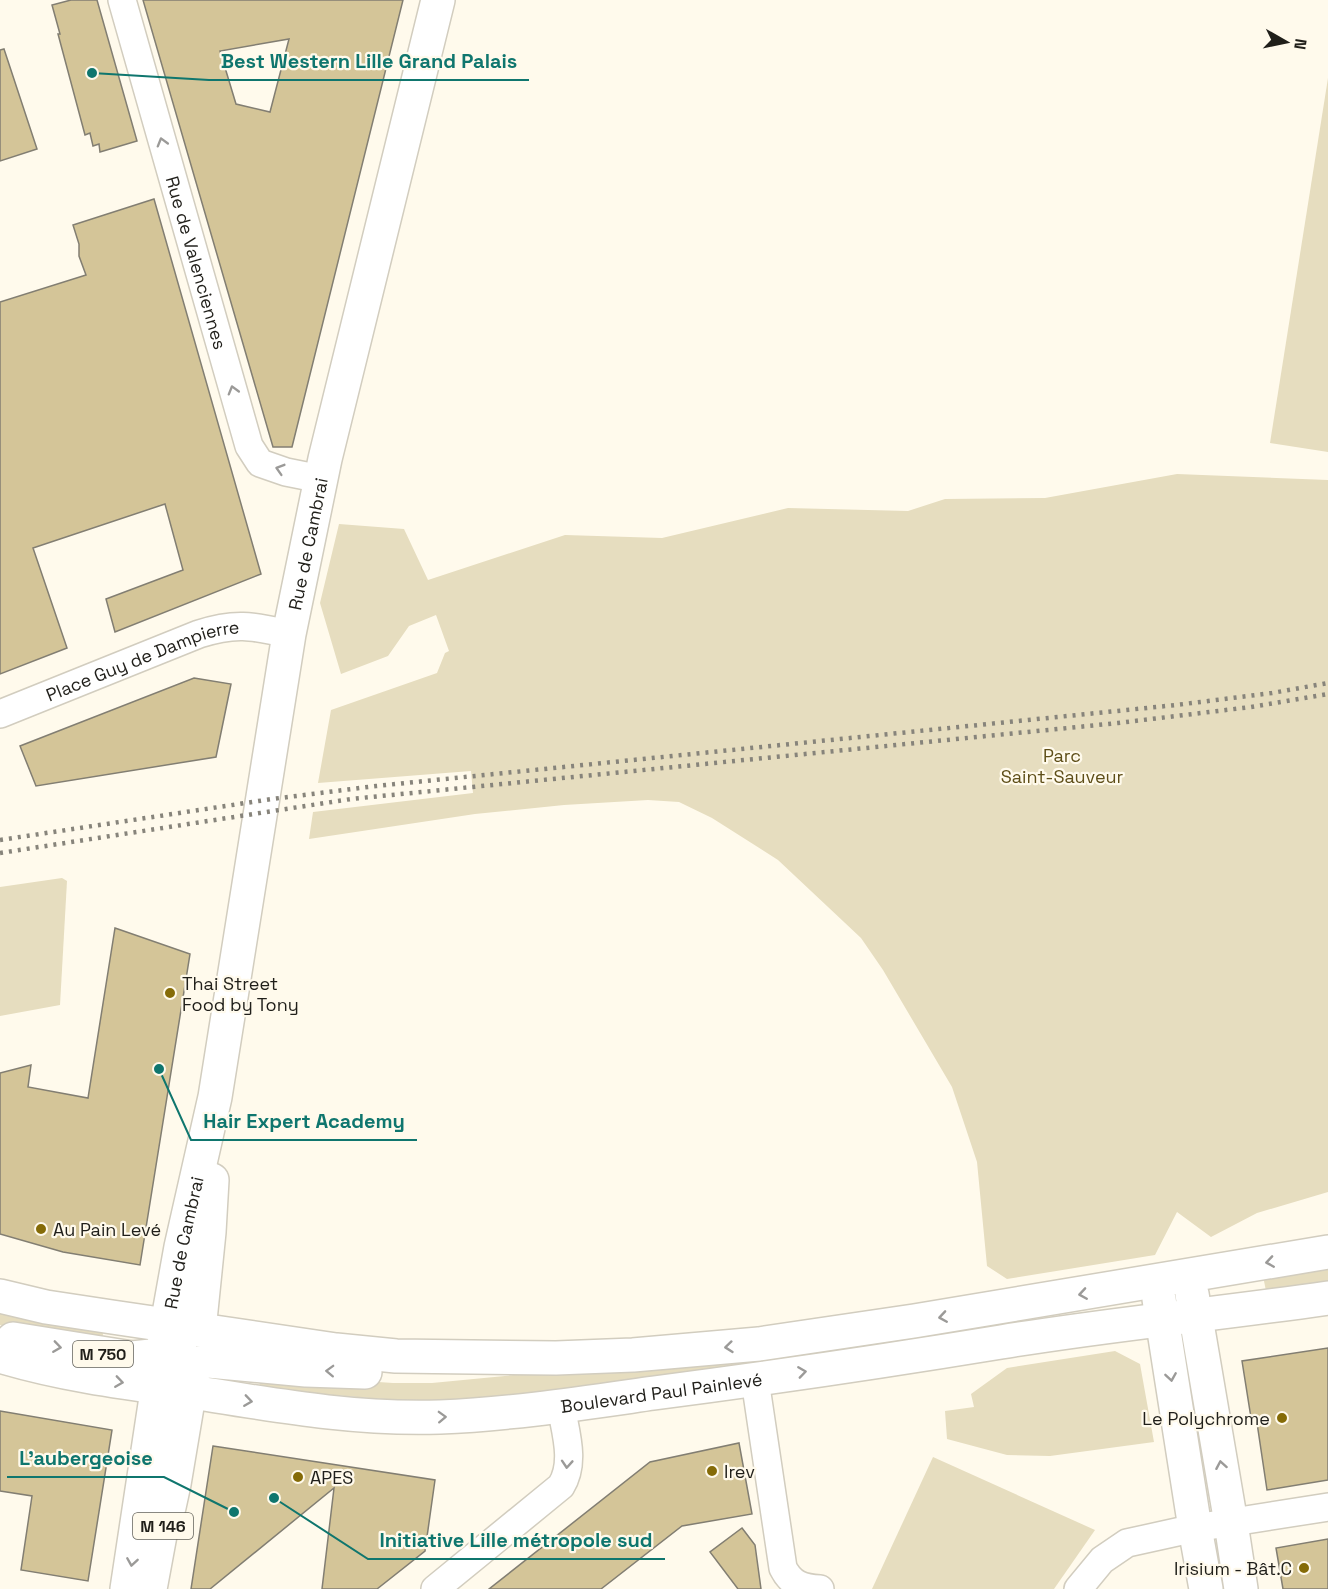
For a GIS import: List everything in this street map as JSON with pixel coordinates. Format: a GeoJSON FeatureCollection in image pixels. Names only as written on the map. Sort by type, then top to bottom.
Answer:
{"type":"FeatureCollection","features":[{"type":"Feature","properties":{"kind":"main road","name":"Rue de Cambrai"},"geometry":{"type":"LineString","coordinates":[[156,1388],[181,1246],[215,1097],[290,634],[321,479],[438,0]]}},
{"type":"Feature","properties":{"kind":"main road","name":"Rue de Cambrai"},"geometry":{"type":"LineString","coordinates":[[192,1377],[209,1232],[215,1097]]}},
{"type":"Feature","properties":{"kind":"main road","name":"Boulevard Paul Painlevé"},"geometry":{"type":"LineString","coordinates":[[199,1330],[396,1356],[556,1358],[633,1355],[759,1344],[1000,1307],[1328,1252]]}},
{"type":"Feature","properties":{"kind":"main road"},"geometry":{"type":"LineString","coordinates":[[1164,1280],[1196,1316],[1241,1589]]}},
{"type":"Feature","properties":{"kind":"main road"},"geometry":{"type":"LineString","coordinates":[[1164,1280],[1162,1320],[1206,1589]]}},
{"type":"Feature","properties":{"kind":"main road","name":"M 750"},"geometry":{"type":"LineString","coordinates":[[0,1296],[164,1340]]}},
{"type":"Feature","properties":{"kind":"main road","name":"Boulevard Paul Painlevé"},"geometry":{"type":"LineString","coordinates":[[156,1388],[192,1377],[323,1411],[392,1417],[470,1415],[561,1406],[755,1380],[1002,1341],[1328,1298]]}},
{"type":"Feature","properties":{"kind":"main road","name":"M 750"},"geometry":{"type":"LineString","coordinates":[[0,1336],[132,1358],[164,1340],[199,1330]]}},
{"type":"Feature","properties":{"kind":"main road","name":"M 750"},"geometry":{"type":"LineString","coordinates":[[0,1356],[96,1378],[156,1388]]}},
{"type":"Feature","properties":{"kind":"main road"},"geometry":{"type":"LineString","coordinates":[[192,1377],[220,1361],[324,1371],[452,1372],[498,1368],[556,1358]]}},
{"type":"Feature","properties":{"kind":"main road","name":"M 146"},"geometry":{"type":"LineString","coordinates":[[150,1589],[160,1536],[170,1508],[192,1377]]}},
{"type":"Feature","properties":{"kind":"main road","name":"M 146"},"geometry":{"type":"LineString","coordinates":[[127,1589],[156,1388]]}},
{"type":"Feature","properties":{"kind":"street","name":"Rue de Valenciennes"},"geometry":{"type":"LineString","coordinates":[[122,0],[249,446],[260,463],[286,472],[321,479]]}},
{"type":"Feature","properties":{"kind":"street","name":"Place Guy de Dampierre"},"geometry":{"type":"LineString","coordinates":[[0,714],[199,634],[222,627],[258,627],[290,634]]}},
{"type":"Feature","properties":{"kind":"street"},"geometry":{"type":"LineString","coordinates":[[755,1380],[783,1568],[788,1579],[797,1585],[820,1589]]}},
{"type":"Feature","properties":{"kind":"street"},"geometry":{"type":"LineString","coordinates":[[435,1589],[561,1486],[566,1478],[568,1458],[561,1406]]}},
{"type":"Feature","properties":{"kind":"street"},"geometry":{"type":"LineString","coordinates":[[1078,1589],[1102,1560],[1127,1543],[1196,1528],[1328,1507]]}},
{"type":"Feature","properties":{"kind":"green space"},"geometry":{"type":"Polygon","coordinates":[[[1328,78],[1328,452],[1270,443],[1328,78]]]}},
{"type":"Feature","properties":{"kind":"green space","name":"Parc Saint-Sauveur"},"geometry":{"type":"Polygon","coordinates":[[[1177,474],[1328,480],[1328,1192],[1257,1213],[1211,1237],[1177,1212],[1155,1255],[1007,1279],[987,1266],[977,1162],[952,1087],[883,970],[861,938],[778,860],[712,818],[679,802],[648,800],[475,814],[309,839],[313,812],[473,793],[471,771],[318,783],[331,710],[437,673],[445,653],[449,651],[436,615],[409,626],[388,656],[341,674],[320,603],[339,524],[404,529],[428,580],[565,535],[662,538],[788,508],[908,511],[945,499],[1045,498],[1177,474]]]}},
{"type":"Feature","properties":{"kind":"green space"},"geometry":{"type":"Polygon","coordinates":[[[62,878],[67,881],[60,1005],[0,1016],[0,887],[62,878]]]}},
{"type":"Feature","properties":{"kind":"green space"},"geometry":{"type":"Polygon","coordinates":[[[1328,1264],[1328,1283],[1266,1291],[1263,1276],[1328,1264]]]}},
{"type":"Feature","properties":{"kind":"green space"},"geometry":{"type":"Polygon","coordinates":[[[0,1307],[104,1329],[101,1344],[0,1325],[0,1307]]]}},
{"type":"Feature","properties":{"kind":"green space"},"geometry":{"type":"Polygon","coordinates":[[[1009,1317],[1010,1327],[557,1395],[432,1403],[259,1389],[261,1374],[393,1383],[432,1383],[555,1371],[1009,1317]]]}},
{"type":"Feature","properties":{"kind":"green space"},"geometry":{"type":"Polygon","coordinates":[[[1115,1351],[1140,1364],[1154,1442],[1050,1456],[1007,1455],[947,1439],[945,1411],[974,1407],[971,1394],[1007,1368],[1115,1351]]]}},
{"type":"Feature","properties":{"kind":"green space"},"geometry":{"type":"Polygon","coordinates":[[[933,1457],[1095,1530],[1054,1589],[872,1589],[933,1457]]]}},
{"type":"Feature","properties":{"kind":"building"},"geometry":{"type":"Polygon","coordinates":[[[71,0],[97,0],[137,141],[100,152],[99,144],[93,146],[90,133],[85,135],[52,5],[71,0]]]}},
{"type":"Feature","properties":{"kind":"building"},"geometry":{"type":"Polygon","coordinates":[[[143,0],[403,0],[292,447],[273,447],[143,0]],[[289,39],[220,51],[236,104],[270,112],[289,39]]]}},
{"type":"Feature","properties":{"kind":"building"},"geometry":{"type":"Polygon","coordinates":[[[4,49],[37,149],[0,161],[0,50],[4,49]]]}},
{"type":"Feature","properties":{"kind":"building"},"geometry":{"type":"Polygon","coordinates":[[[154,199],[261,574],[115,632],[106,599],[183,570],[165,504],[33,548],[67,648],[0,674],[0,302],[86,275],[79,256],[79,244],[73,225],[154,199]]]}},
{"type":"Feature","properties":{"kind":"building"},"geometry":{"type":"Polygon","coordinates":[[[194,678],[231,684],[216,757],[36,786],[20,746],[194,678]]]}},
{"type":"Feature","properties":{"kind":"building"},"geometry":{"type":"Polygon","coordinates":[[[115,928],[190,954],[140,1265],[63,1252],[0,1234],[0,1073],[31,1065],[28,1087],[88,1098],[115,928]]]}},
{"type":"Feature","properties":{"kind":"building","name":"Le Polychrome"},"geometry":{"type":"Polygon","coordinates":[[[1328,1348],[1328,1480],[1267,1490],[1257,1423],[1252,1424],[1242,1361],[1328,1348]]]}},
{"type":"Feature","properties":{"kind":"building"},"geometry":{"type":"Polygon","coordinates":[[[0,1411],[112,1430],[88,1581],[21,1570],[32,1496],[0,1491],[0,1411]]]}},
{"type":"Feature","properties":{"kind":"building"},"geometry":{"type":"Polygon","coordinates":[[[739,1443],[752,1514],[682,1526],[601,1589],[489,1589],[650,1462],[739,1443]]]}},
{"type":"Feature","properties":{"kind":"building"},"geometry":{"type":"Polygon","coordinates":[[[213,1446],[435,1480],[425,1551],[377,1589],[322,1589],[334,1488],[210,1589],[191,1589],[213,1446]]]}},
{"type":"Feature","properties":{"kind":"building"},"geometry":{"type":"Polygon","coordinates":[[[742,1528],[755,1545],[761,1589],[738,1589],[710,1552],[742,1528]]]}},
{"type":"Feature","properties":{"kind":"building","name":"Irisium - Bât.C"},"geometry":{"type":"Polygon","coordinates":[[[1328,1539],[1328,1589],[1283,1589],[1276,1548],[1328,1539]]]}},
{"type":"Feature","properties":{"kind":"railway"},"geometry":{"type":"LineString","coordinates":[[0,840],[272,799],[376,786],[1176,705],[1272,693],[1328,683]]}},
{"type":"Feature","properties":{"kind":"railway"},"geometry":{"type":"LineString","coordinates":[[0,853],[351,799],[1118,723],[1251,707],[1328,694]]}},
{"type":"Feature","properties":{"kind":"place","name":"Best Western Lille Grand Palais"},"geometry":{"type":"Point","coordinates":[92,73]}},
{"type":"Feature","properties":{"kind":"place","name":"Thai Street Food by Tony"},"geometry":{"type":"Point","coordinates":[170,993]}},
{"type":"Feature","properties":{"kind":"place","name":"Hair Expert Academy"},"geometry":{"type":"Point","coordinates":[159,1069]}},
{"type":"Feature","properties":{"kind":"place","name":"Au Pain Levé"},"geometry":{"type":"Point","coordinates":[41,1229]}},
{"type":"Feature","properties":{"kind":"place","name":"Le Polychrome"},"geometry":{"type":"Point","coordinates":[1282,1418]}},
{"type":"Feature","properties":{"kind":"place","name":"Irev"},"geometry":{"type":"Point","coordinates":[712,1471]}},
{"type":"Feature","properties":{"kind":"place","name":"APES"},"geometry":{"type":"Point","coordinates":[298,1477]}},
{"type":"Feature","properties":{"kind":"place","name":"Initiative Lille métropole sud"},"geometry":{"type":"Point","coordinates":[274,1498]}},
{"type":"Feature","properties":{"kind":"place","name":"L'aubergeoise"},"geometry":{"type":"Point","coordinates":[234,1512]}},
{"type":"Feature","properties":{"kind":"place","name":"Irisium - Bât.C"},"geometry":{"type":"Point","coordinates":[1304,1568]}}]}
